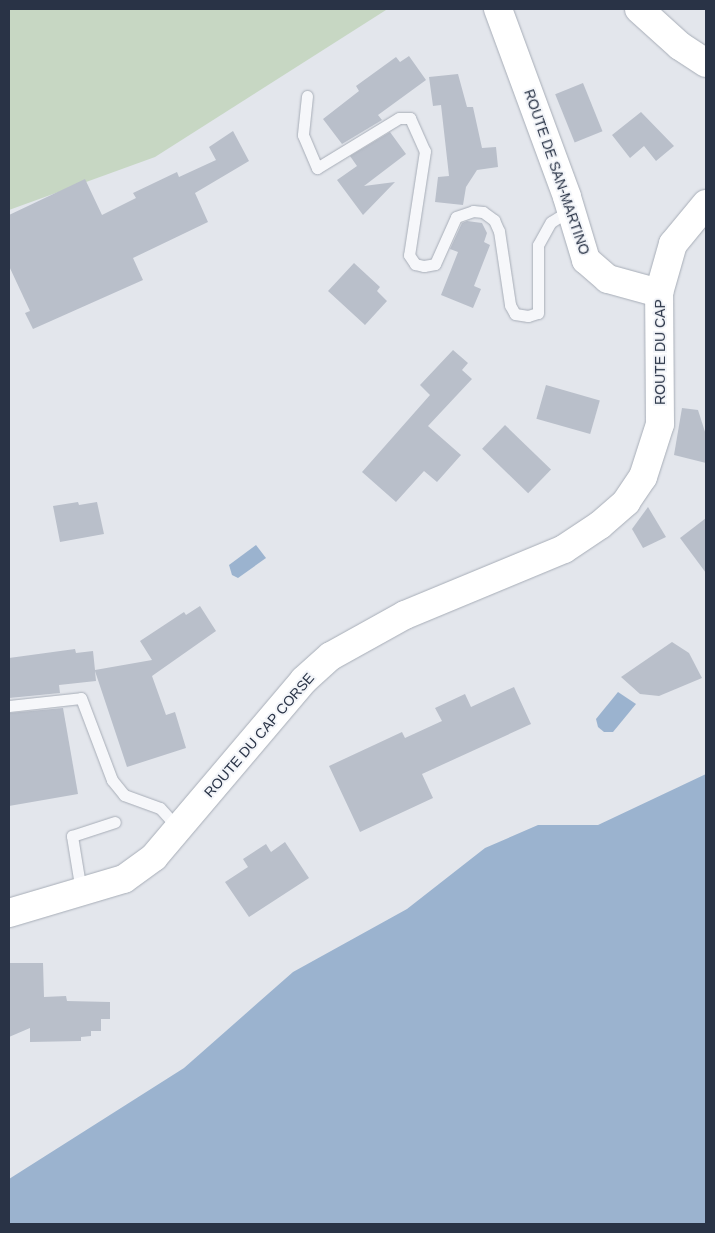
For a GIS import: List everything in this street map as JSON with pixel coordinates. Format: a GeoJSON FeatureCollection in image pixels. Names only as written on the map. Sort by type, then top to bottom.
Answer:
{"type":"FeatureCollection","features":[{"type":"Feature","properties":{"kind":"main road","name":"ROUTE DE SAN-MARTINO"},"geometry":{"type":"LineString","coordinates":[[498,9],[586,260],[608,278],[659,292]]}},
{"type":"Feature","properties":{"kind":"main road"},"geometry":{"type":"LineString","coordinates":[[639,9],[680,46],[706,63]]}},
{"type":"Feature","properties":{"kind":"main road","name":"ROUTE DU CAP"},"geometry":{"type":"LineString","coordinates":[[660,424],[659,292],[673,244],[706,204]]}},
{"type":"Feature","properties":{"kind":"main road","name":"ROUTE DU CAP CORSE"},"geometry":{"type":"LineString","coordinates":[[9,913],[82,893],[124,879],[154,857],[304,680],[331,656],[405,615],[564,550],[600,526],[626,502],[643,477],[660,424]]}},
{"type":"Feature","properties":{"kind":"lane"},"geometry":{"type":"LineString","coordinates":[[307,96],[302,135],[318,168],[399,118],[410,118],[425,150],[409,255],[415,264],[435,264],[456,217],[473,211],[484,212],[494,220],[499,231],[510,305],[515,314],[528,316],[538,313],[538,245],[551,222],[570,210]]}},
{"type":"Feature","properties":{"kind":"lane"},"geometry":{"type":"LineString","coordinates":[[9,706],[81,698],[112,780],[124,794],[160,808],[178,829]]}},
{"type":"Feature","properties":{"kind":"lane"},"geometry":{"type":"LineString","coordinates":[[82,893],[72,836],[115,822]]}},
{"type":"Feature","properties":{"kind":"green space"},"geometry":{"type":"Polygon","coordinates":[[[9,9],[386,10],[155,157],[9,210],[9,9]]]}},
{"type":"Feature","properties":{"kind":"water"},"geometry":{"type":"Polygon","coordinates":[[[256,545],[266,558],[238,578],[232,575],[229,565],[256,545]]]}},
{"type":"Feature","properties":{"kind":"water"},"geometry":{"type":"Polygon","coordinates":[[[618,692],[636,704],[613,732],[604,732],[598,727],[596,719],[618,692]]]}},
{"type":"Feature","properties":{"kind":"water"},"geometry":{"type":"Polygon","coordinates":[[[706,774],[706,1224],[9,1224],[9,1179],[184,1068],[293,972],[407,909],[485,848],[538,825],[598,825],[706,774]]]}},
{"type":"Feature","properties":{"kind":"building"},"geometry":{"type":"Polygon","coordinates":[[[409,56],[426,80],[378,115],[382,120],[342,144],[323,119],[359,91],[356,86],[396,57],[400,62],[409,56]]]}},
{"type":"Feature","properties":{"kind":"building"},"geometry":{"type":"Polygon","coordinates":[[[458,74],[467,107],[473,107],[482,148],[496,147],[498,167],[477,170],[466,187],[463,205],[435,202],[438,177],[449,176],[441,105],[433,106],[429,77],[458,74]]]}},
{"type":"Feature","properties":{"kind":"building"},"geometry":{"type":"Polygon","coordinates":[[[583,83],[602,131],[575,142],[555,94],[583,83]]]}},
{"type":"Feature","properties":{"kind":"building"},"geometry":{"type":"Polygon","coordinates":[[[641,112],[674,146],[656,161],[644,146],[630,158],[612,135],[641,112]]]}},
{"type":"Feature","properties":{"kind":"building"},"geometry":{"type":"Polygon","coordinates":[[[233,131],[249,161],[195,193],[208,222],[133,258],[143,280],[33,329],[25,313],[30,311],[9,266],[9,215],[85,179],[102,215],[136,198],[133,193],[177,172],[179,177],[216,160],[209,147],[233,131]]]}},
{"type":"Feature","properties":{"kind":"building"},"geometry":{"type":"Polygon","coordinates":[[[390,132],[406,154],[364,186],[395,182],[363,215],[337,180],[357,166],[350,156],[390,132]]]}},
{"type":"Feature","properties":{"kind":"building"},"geometry":{"type":"Polygon","coordinates":[[[467,221],[482,223],[487,233],[484,242],[490,245],[474,286],[481,289],[473,308],[441,295],[458,252],[450,249],[462,223],[467,221]]]}},
{"type":"Feature","properties":{"kind":"building"},"geometry":{"type":"Polygon","coordinates":[[[354,263],[380,287],[377,291],[387,301],[365,325],[328,291],[354,263]]]}},
{"type":"Feature","properties":{"kind":"building"},"geometry":{"type":"Polygon","coordinates":[[[453,350],[468,363],[462,370],[472,379],[428,426],[461,455],[437,482],[424,471],[396,502],[362,472],[430,395],[420,385],[453,350]]]}},
{"type":"Feature","properties":{"kind":"building"},"geometry":{"type":"Polygon","coordinates":[[[546,385],[600,400],[590,434],[536,419],[546,385]]]}},
{"type":"Feature","properties":{"kind":"building"},"geometry":{"type":"Polygon","coordinates":[[[682,408],[698,410],[706,435],[706,463],[674,455],[682,408]]]}},
{"type":"Feature","properties":{"kind":"building"},"geometry":{"type":"Polygon","coordinates":[[[505,425],[551,469],[528,493],[482,449],[505,425]]]}},
{"type":"Feature","properties":{"kind":"building"},"geometry":{"type":"Polygon","coordinates":[[[78,502],[79,505],[97,502],[104,534],[60,542],[53,506],[78,502]]]}},
{"type":"Feature","properties":{"kind":"building"},"geometry":{"type":"Polygon","coordinates":[[[648,507],[666,537],[643,548],[632,529],[648,507]]]}},
{"type":"Feature","properties":{"kind":"building"},"geometry":{"type":"Polygon","coordinates":[[[706,518],[706,573],[680,538],[706,518]]]}},
{"type":"Feature","properties":{"kind":"building"},"geometry":{"type":"Polygon","coordinates":[[[200,606],[216,631],[152,676],[166,715],[175,712],[186,748],[127,767],[95,671],[96,681],[59,685],[60,693],[9,698],[9,658],[75,649],[76,653],[93,651],[95,670],[152,660],[140,641],[184,612],[186,615],[200,606]]]}},
{"type":"Feature","properties":{"kind":"building"},"geometry":{"type":"Polygon","coordinates":[[[672,642],[689,653],[702,678],[659,696],[640,694],[621,677],[672,642]]]}},
{"type":"Feature","properties":{"kind":"building"},"geometry":{"type":"Polygon","coordinates":[[[514,687],[531,724],[422,774],[433,798],[360,832],[329,766],[402,732],[405,738],[442,721],[435,708],[465,694],[471,707],[514,687]]]}},
{"type":"Feature","properties":{"kind":"building"},"geometry":{"type":"Polygon","coordinates":[[[63,708],[78,794],[9,806],[9,713],[63,708]]]}},
{"type":"Feature","properties":{"kind":"building"},"geometry":{"type":"Polygon","coordinates":[[[285,842],[309,878],[249,917],[225,882],[248,867],[243,859],[266,844],[271,852],[285,842]]]}},
{"type":"Feature","properties":{"kind":"building"},"geometry":{"type":"Polygon","coordinates":[[[9,963],[43,963],[44,997],[66,996],[67,1001],[110,1002],[110,1019],[101,1019],[101,1031],[91,1031],[91,1036],[81,1037],[81,1041],[30,1042],[30,1028],[9,1037],[9,963]]]}}]}
